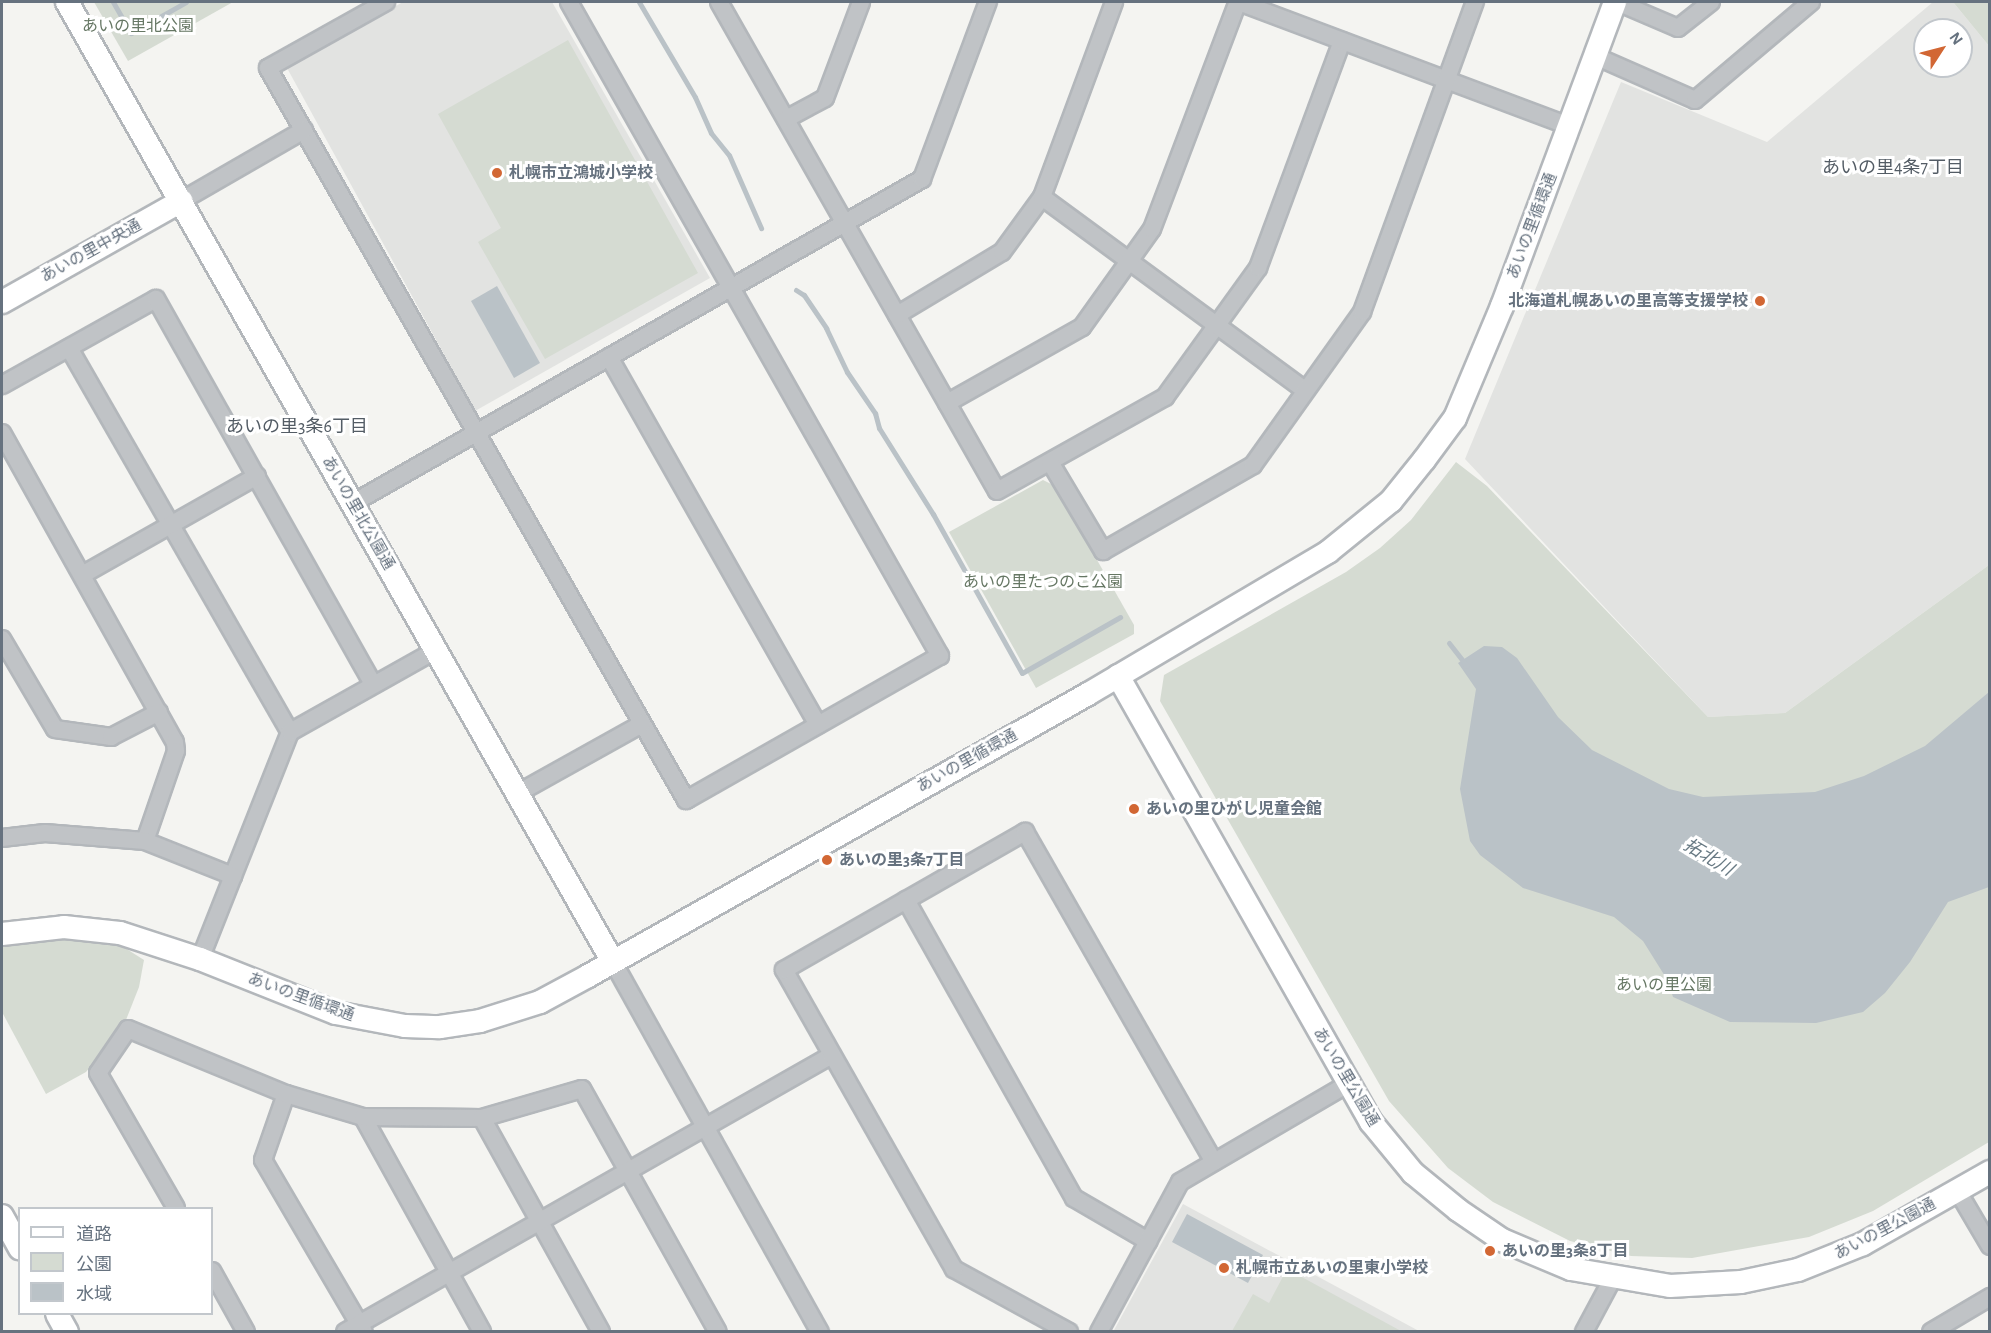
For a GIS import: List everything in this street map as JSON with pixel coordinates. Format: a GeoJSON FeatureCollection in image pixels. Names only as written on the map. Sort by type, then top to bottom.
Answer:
{"type":"FeatureCollection","features":[{"type":"Feature","properties":{"kind":"street","name":"あいの里北公園通"},"geometry":{"type":"LineString","coordinates":[[67,2],[613,962]]}},
{"type":"Feature","properties":{"kind":"street"},"geometry":{"type":"LineString","coordinates":[[386,2],[268,68],[474,433],[686,800],[940,656],[569,2]]}},
{"type":"Feature","properties":{"kind":"street"},"geometry":{"type":"LineString","coordinates":[[719,2],[997,491],[1165,397],[1258,268],[1342,40]]}},
{"type":"Feature","properties":{"kind":"street"},"geometry":{"type":"LineString","coordinates":[[786,119],[825,98],[861,2]]}},
{"type":"Feature","properties":{"kind":"street"},"geometry":{"type":"LineString","coordinates":[[353,503],[922,179],[988,2]]}},
{"type":"Feature","properties":{"kind":"street"},"geometry":{"type":"LineString","coordinates":[[897,315],[1002,252],[1042,196],[1114,2]]}},
{"type":"Feature","properties":{"kind":"street"},"geometry":{"type":"LineString","coordinates":[[947,403],[1082,327],[1152,229],[1238,2],[1569,126]]}},
{"type":"Feature","properties":{"kind":"street"},"geometry":{"type":"LineString","coordinates":[[1050,462],[1103,550],[1253,465],[1362,312],[1475,2]]}},
{"type":"Feature","properties":{"kind":"street"},"geometry":{"type":"LineString","coordinates":[[1616,2],[1678,28],[1711,2]]}},
{"type":"Feature","properties":{"kind":"street","name":"あいの里循環通"},"geometry":{"type":"LineString","coordinates":[[2,934],[34,928],[95,929],[120,933],[200,959],[336,1013],[375,1022],[440,1027],[511,1013],[613,962],[1118,676],[1328,552],[1391,501],[1455,418],[1616,2]]}},
{"type":"Feature","properties":{"kind":"street"},"geometry":{"type":"LineString","coordinates":[[1595,56],[1695,100],[1811,2]]}},
{"type":"Feature","properties":{"kind":"street"},"geometry":{"type":"LineString","coordinates":[[181,201],[304,130]]}},
{"type":"Feature","properties":{"kind":"street"},"geometry":{"type":"LineString","coordinates":[[1042,196],[1305,390]]}},
{"type":"Feature","properties":{"kind":"street","name":"あいの里中央通"},"geometry":{"type":"LineString","coordinates":[[2,302],[181,201]]}},
{"type":"Feature","properties":{"kind":"street"},"geometry":{"type":"LineString","coordinates":[[2,385],[156,298],[373,684]]}},
{"type":"Feature","properties":{"kind":"street"},"geometry":{"type":"LineString","coordinates":[[69,348],[290,732]]}},
{"type":"Feature","properties":{"kind":"street"},"geometry":{"type":"LineString","coordinates":[[609,357],[818,725]]}},
{"type":"Feature","properties":{"kind":"street"},"geometry":{"type":"LineString","coordinates":[[2,433],[175,742],[176,751],[145,841]]}},
{"type":"Feature","properties":{"kind":"street"},"geometry":{"type":"LineString","coordinates":[[82,575],[256,476]]}},
{"type":"Feature","properties":{"kind":"street"},"geometry":{"type":"LineString","coordinates":[[4,647],[55,729],[111,737],[159,712]]}},
{"type":"Feature","properties":{"kind":"street"},"geometry":{"type":"LineString","coordinates":[[200,959],[290,732],[436,650]]}},
{"type":"Feature","properties":{"kind":"street","name":"あいの里公園通"},"geometry":{"type":"LineString","coordinates":[[1118,676],[1371,1122],[1413,1173],[1458,1210],[1512,1244],[1571,1269],[1670,1286],[1741,1282],[1798,1270],[1863,1244],[1989,1172]]}},
{"type":"Feature","properties":{"kind":"street"},"geometry":{"type":"LineString","coordinates":[[518,793],[642,724]]}},
{"type":"Feature","properties":{"kind":"street"},"geometry":{"type":"LineString","coordinates":[[1069,1332],[954,1269],[784,970],[1025,832],[1214,1162]]}},
{"type":"Feature","properties":{"kind":"street"},"geometry":{"type":"LineString","coordinates":[[2,838],[45,833],[145,841],[234,876]]}},
{"type":"Feature","properties":{"kind":"street"},"geometry":{"type":"LineString","coordinates":[[906,900],[1074,1198],[1148,1241]]}},
{"type":"Feature","properties":{"kind":"street"},"geometry":{"type":"LineString","coordinates":[[613,962],[820,1332]]}},
{"type":"Feature","properties":{"kind":"street"},"geometry":{"type":"LineString","coordinates":[[175,1207],[98,1073],[128,1029],[286,1094],[363,1117],[482,1118],[582,1089],[718,1332]]}},
{"type":"Feature","properties":{"kind":"street"},"geometry":{"type":"LineString","coordinates":[[286,1094],[263,1160],[356,1329],[449,1272],[704,1125],[831,1055]]}},
{"type":"Feature","properties":{"kind":"street"},"geometry":{"type":"LineString","coordinates":[[1099,1332],[1180,1182],[1348,1084]]}},
{"type":"Feature","properties":{"kind":"street"},"geometry":{"type":"LineString","coordinates":[[363,1117],[482,1332]]}},
{"type":"Feature","properties":{"kind":"street"},"geometry":{"type":"LineString","coordinates":[[482,1118],[601,1332]]}},
{"type":"Feature","properties":{"kind":"street"},"geometry":{"type":"LineString","coordinates":[[1957,1190],[1989,1246]]}},
{"type":"Feature","properties":{"kind":"street"},"geometry":{"type":"LineString","coordinates":[[2,1216],[18,1244]]}},
{"type":"Feature","properties":{"kind":"street"},"geometry":{"type":"LineString","coordinates":[[213,1273],[246,1332]]}},
{"type":"Feature","properties":{"kind":"street"},"geometry":{"type":"LineString","coordinates":[[1584,1332],[1614,1276]]}},
{"type":"Feature","properties":{"kind":"street"},"geometry":{"type":"LineString","coordinates":[[1931,1332],[1989,1297]]}},
{"type":"Feature","properties":{"kind":"street"},"geometry":{"type":"LineString","coordinates":[[58,1315],[67,1332]]}},
{"type":"Feature","properties":{"kind":"shaded area","name":"札幌市立鴻城小学校"},"geometry":{"type":"Polygon","coordinates":[[[403,2],[552,2],[710,278],[475,411],[287,68],[403,2]]]}},
{"type":"Feature","properties":{"kind":"shaded area","name":"北海道札幌あいの里高等支援学校"},"geometry":{"type":"Polygon","coordinates":[[[1933,2],[1953,2],[1966,18],[1914,18],[1933,2]]]}},
{"type":"Feature","properties":{"kind":"shaded area","name":"北海道札幌あいの里高等支援学校"},"geometry":{"type":"Polygon","coordinates":[[[1913,19],[1913,78],[1973,78],[1973,26],[1989,46],[1989,565],[1785,713],[1708,717],[1465,459],[1621,82],[1767,142],[1913,19]]]}},
{"type":"Feature","properties":{"kind":"shaded area","name":"札幌市立あいの里東小学校"},"geometry":{"type":"Polygon","coordinates":[[[1183,1204],[1419,1331],[1113,1332],[1183,1204]]]}},
{"type":"Feature","properties":{"kind":"green space","name":"あいの里北公園"},"geometry":{"type":"Polygon","coordinates":[[[94,2],[233,2],[128,61],[94,2]]]}},
{"type":"Feature","properties":{"kind":"green space"},"geometry":{"type":"Polygon","coordinates":[[[1953,2],[1989,2],[1989,46],[1973,26],[1973,18],[1966,18],[1953,2]]]}},
{"type":"Feature","properties":{"kind":"green space"},"geometry":{"type":"Polygon","coordinates":[[[568,40],[698,273],[545,359],[478,242],[501,228],[438,114],[568,40]]]}},
{"type":"Feature","properties":{"kind":"green space","name":"あいの里公園"},"geometry":{"type":"Polygon","coordinates":[[[1456,462],[1487,486],[1708,717],[1785,713],[1989,565],[1989,1142],[1873,1211],[1809,1237],[1692,1258],[1631,1256],[1570,1241],[1493,1202],[1448,1168],[1389,1101],[1160,701],[1164,675],[1346,572],[1380,548],[1411,520],[1456,462]]]}},
{"type":"Feature","properties":{"kind":"green space","name":"あいの里たつのこ公園"},"geometry":{"type":"Polygon","coordinates":[[[1043,480],[1055,486],[1134,625],[1134,634],[1036,688],[949,532],[1043,480]]]}},
{"type":"Feature","properties":{"kind":"green space"},"geometry":{"type":"Polygon","coordinates":[[[72,936],[114,941],[144,960],[139,987],[124,1025],[86,1072],[46,1094],[2,1012],[2,947],[25,939],[72,936]]]}},
{"type":"Feature","properties":{"kind":"green space"},"geometry":{"type":"Polygon","coordinates":[[[1287,1269],[1401,1331],[1232,1331],[1253,1294],[1269,1303],[1287,1269]]]}},
{"type":"Feature","properties":{"kind":"water"},"geometry":{"type":"Polygon","coordinates":[[[497,286],[540,363],[514,378],[471,301],[497,286]]]}},
{"type":"Feature","properties":{"kind":"water"},"geometry":{"type":"Polygon","coordinates":[[[1484,646],[1502,647],[1517,658],[1558,717],[1592,750],[1669,789],[1703,797],[1815,792],[1864,776],[1925,746],[1989,692],[1989,887],[1948,902],[1910,962],[1885,993],[1863,1012],[1816,1023],[1730,1022],[1673,997],[1668,981],[1643,941],[1614,917],[1523,888],[1480,855],[1470,841],[1460,789],[1476,689],[1458,663],[1484,646]]]}},
{"type":"Feature","properties":{"kind":"water"},"geometry":{"type":"Polygon","coordinates":[[[1187,1214],[1263,1255],[1248,1283],[1172,1242],[1187,1214]]]}},
{"type":"Feature","properties":{"kind":"waterway"},"geometry":{"type":"LineString","coordinates":[[113,2],[131,33],[186,2]]}},
{"type":"Feature","properties":{"kind":"waterway"},"geometry":{"type":"LineString","coordinates":[[639,2],[695,97],[711,133],[729,155],[761,228]]}},
{"type":"Feature","properties":{"kind":"waterway"},"geometry":{"type":"LineString","coordinates":[[796,290],[804,295],[826,328],[847,372],[875,413],[879,428],[933,514],[1022,673],[1120,617]]}},
{"type":"Feature","properties":{"kind":"waterway","name":"拓北川"},"geometry":{"type":"LineString","coordinates":[[1449,643],[1467,666]]}},
{"type":"Feature","properties":{"kind":"place","name":"札幌市立鴻城小学校"},"geometry":{"type":"Point","coordinates":[497,173]}},
{"type":"Feature","properties":{"kind":"place","name":"北海道札幌あいの里高等支援学校"},"geometry":{"type":"Point","coordinates":[1760,301]}},
{"type":"Feature","properties":{"kind":"place","name":"あいの里ひがし児童会館"},"geometry":{"type":"Point","coordinates":[1134,809]}},
{"type":"Feature","properties":{"kind":"place","name":"あいの里3条7丁目"},"geometry":{"type":"Point","coordinates":[827,860]}},
{"type":"Feature","properties":{"kind":"place","name":"あいの里3条8丁目"},"geometry":{"type":"Point","coordinates":[1490,1251]}},
{"type":"Feature","properties":{"kind":"place","name":"札幌市立あいの里東小学校"},"geometry":{"type":"Point","coordinates":[1224,1268]}},
{"type":"Feature","properties":{"kind":"district","name":"あいの里4条7丁目"},"geometry":{"type":"Point","coordinates":[1893,168]}},
{"type":"Feature","properties":{"kind":"district","name":"あいの里3条6丁目"},"geometry":{"type":"Point","coordinates":[297,427]}}]}
